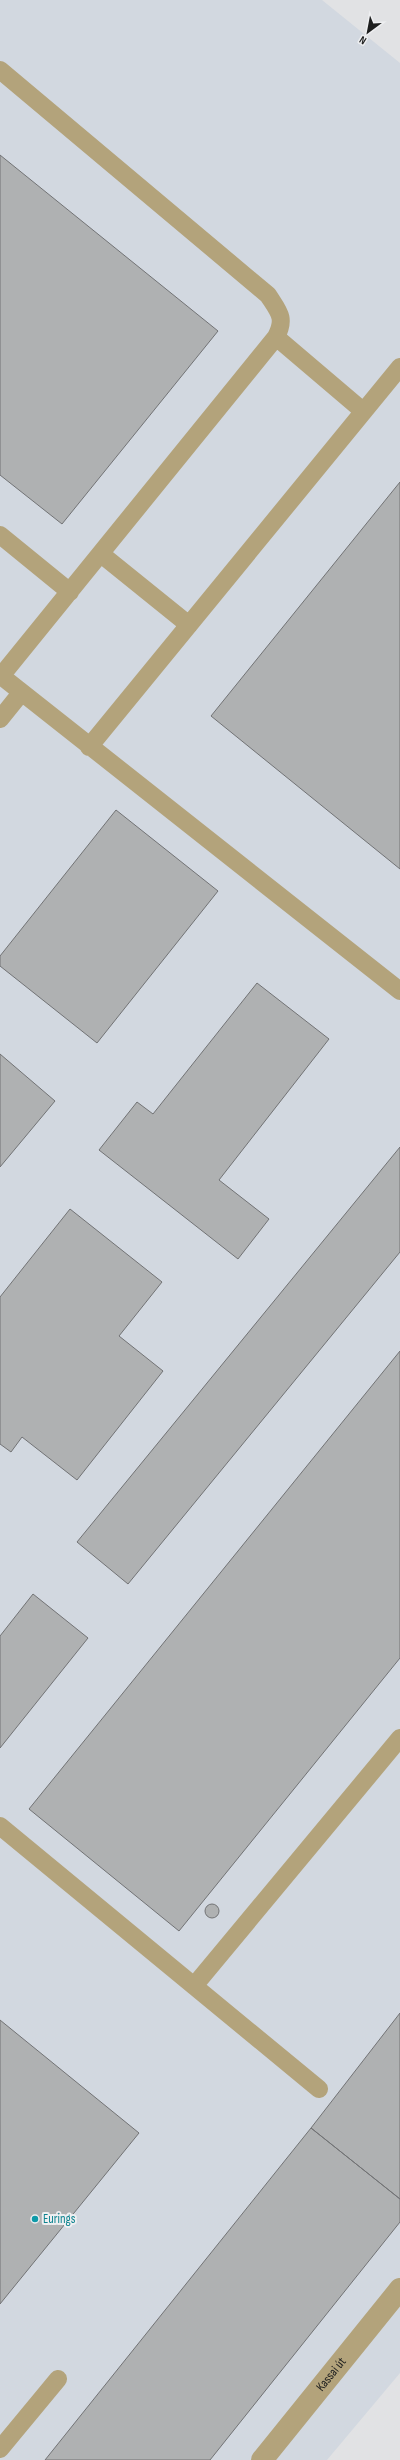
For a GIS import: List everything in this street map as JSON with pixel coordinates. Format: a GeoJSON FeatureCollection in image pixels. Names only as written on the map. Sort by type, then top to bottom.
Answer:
{"type":"FeatureCollection","features":[{"type":"Feature","properties":{"kind":"street","name":"Kassai út"},"geometry":{"type":"LineString","coordinates":[[262,2460],[400,2289]]}},
{"type":"Feature","properties":{"kind":"lane"},"geometry":{"type":"LineString","coordinates":[[0,70],[268,295],[279,312],[282,326],[276,337],[1,676],[400,991]]}},
{"type":"Feature","properties":{"kind":"lane"},"geometry":{"type":"LineString","coordinates":[[276,337],[363,411]]}},
{"type":"Feature","properties":{"kind":"lane"},"geometry":{"type":"LineString","coordinates":[[89,746],[400,367]]}},
{"type":"Feature","properties":{"kind":"lane"},"geometry":{"type":"LineString","coordinates":[[0,535],[70,592]]}},
{"type":"Feature","properties":{"kind":"lane"},"geometry":{"type":"LineString","coordinates":[[101,554],[189,625]]}},
{"type":"Feature","properties":{"kind":"lane"},"geometry":{"type":"LineString","coordinates":[[0,719],[21,693]]}},
{"type":"Feature","properties":{"kind":"lane"},"geometry":{"type":"LineString","coordinates":[[194,1986],[400,1738]]}},
{"type":"Feature","properties":{"kind":"lane"},"geometry":{"type":"LineString","coordinates":[[0,1826],[319,2089]]}},
{"type":"Feature","properties":{"kind":"lane"},"geometry":{"type":"LineString","coordinates":[[0,2449],[58,2379]]}},
{"type":"Feature","properties":{"kind":"shaded area"},"geometry":{"type":"Polygon","coordinates":[[[0,0],[322,0],[400,63],[400,2373],[327,2460],[0,2460],[0,0]]]}},
{"type":"Feature","properties":{"kind":"building"},"geometry":{"type":"Polygon","coordinates":[[[0,155],[218,331],[62,524],[0,475],[0,155]]]}},
{"type":"Feature","properties":{"kind":"building"},"geometry":{"type":"Polygon","coordinates":[[[400,482],[400,869],[211,716],[400,482]]]}},
{"type":"Feature","properties":{"kind":"building"},"geometry":{"type":"Polygon","coordinates":[[[116,810],[218,891],[97,1043],[0,966],[0,956],[116,810]]]}},
{"type":"Feature","properties":{"kind":"building"},"geometry":{"type":"Polygon","coordinates":[[[257,983],[329,1039],[219,1180],[269,1219],[238,1259],[99,1150],[137,1102],[153,1114],[257,983]]]}},
{"type":"Feature","properties":{"kind":"building"},"geometry":{"type":"Polygon","coordinates":[[[0,1054],[55,1101],[0,1167],[0,1054]]]}},
{"type":"Feature","properties":{"kind":"building"},"geometry":{"type":"Polygon","coordinates":[[[400,1147],[400,1252],[128,1584],[77,1542],[400,1147]]]}},
{"type":"Feature","properties":{"kind":"building"},"geometry":{"type":"Polygon","coordinates":[[[70,1209],[162,1282],[119,1336],[163,1371],[77,1480],[22,1437],[11,1452],[0,1444],[0,1297],[70,1209]]]}},
{"type":"Feature","properties":{"kind":"building"},"geometry":{"type":"Polygon","coordinates":[[[400,1351],[400,1658],[179,1931],[29,1809],[400,1351]]]}},
{"type":"Feature","properties":{"kind":"building"},"geometry":{"type":"Polygon","coordinates":[[[33,1594],[88,1638],[0,1748],[0,1636],[33,1594]]]}},
{"type":"Feature","properties":{"kind":"building"},"geometry":{"type":"Polygon","coordinates":[[[212,1904],[217,1906],[219,1911],[217,1916],[212,1918],[207,1916],[205,1911],[207,1906],[212,1904]]]}},
{"type":"Feature","properties":{"kind":"building"},"geometry":{"type":"Polygon","coordinates":[[[400,2013],[400,2199],[311,2128],[400,2013]]]}},
{"type":"Feature","properties":{"kind":"building","name":"Eurings"},"geometry":{"type":"Polygon","coordinates":[[[0,2020],[139,2133],[0,2304],[0,2020]]]}},
{"type":"Feature","properties":{"kind":"building"},"geometry":{"type":"Polygon","coordinates":[[[311,2128],[400,2199],[400,2222],[210,2460],[45,2460],[311,2128]]]}},
{"type":"Feature","properties":{"kind":"place","name":"Eurings"},"geometry":{"type":"Point","coordinates":[35,2219]}}]}
